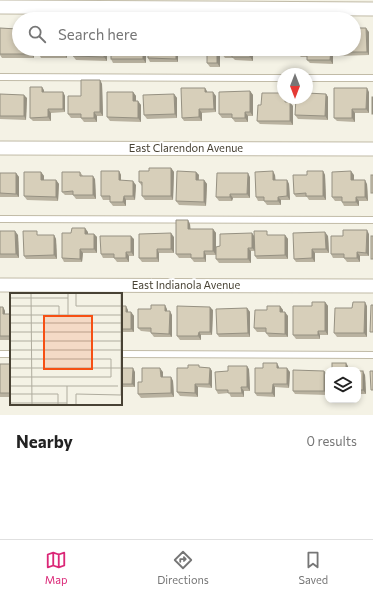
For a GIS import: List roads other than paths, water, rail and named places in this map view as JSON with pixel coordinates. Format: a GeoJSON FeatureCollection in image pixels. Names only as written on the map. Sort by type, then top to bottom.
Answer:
{"type":"FeatureCollection","features":[{"type":"Feature","properties":{"kind":"street"},"geometry":{"type":"LineString","coordinates":[[0,7],[373,9]]}},
{"type":"Feature","properties":{"kind":"street","name":"East Clarendon Avenue"},"geometry":{"type":"LineString","coordinates":[[0,148],[373,149]]}},
{"type":"Feature","properties":{"kind":"street","name":"East Indianola Avenue"},"geometry":{"type":"LineString","coordinates":[[0,285],[373,286]]}},
{"type":"Feature","properties":{"kind":"lane"},"geometry":{"type":"LineString","coordinates":[[0,77],[277,78]]}},
{"type":"Feature","properties":{"kind":"lane"},"geometry":{"type":"LineString","coordinates":[[313,78],[373,78]]}},
{"type":"Feature","properties":{"kind":"lane"},"geometry":{"type":"LineString","coordinates":[[0,219],[373,220]]}},
{"type":"Feature","properties":{"kind":"lane"},"geometry":{"type":"LineString","coordinates":[[122,354],[373,355]]}}]}
